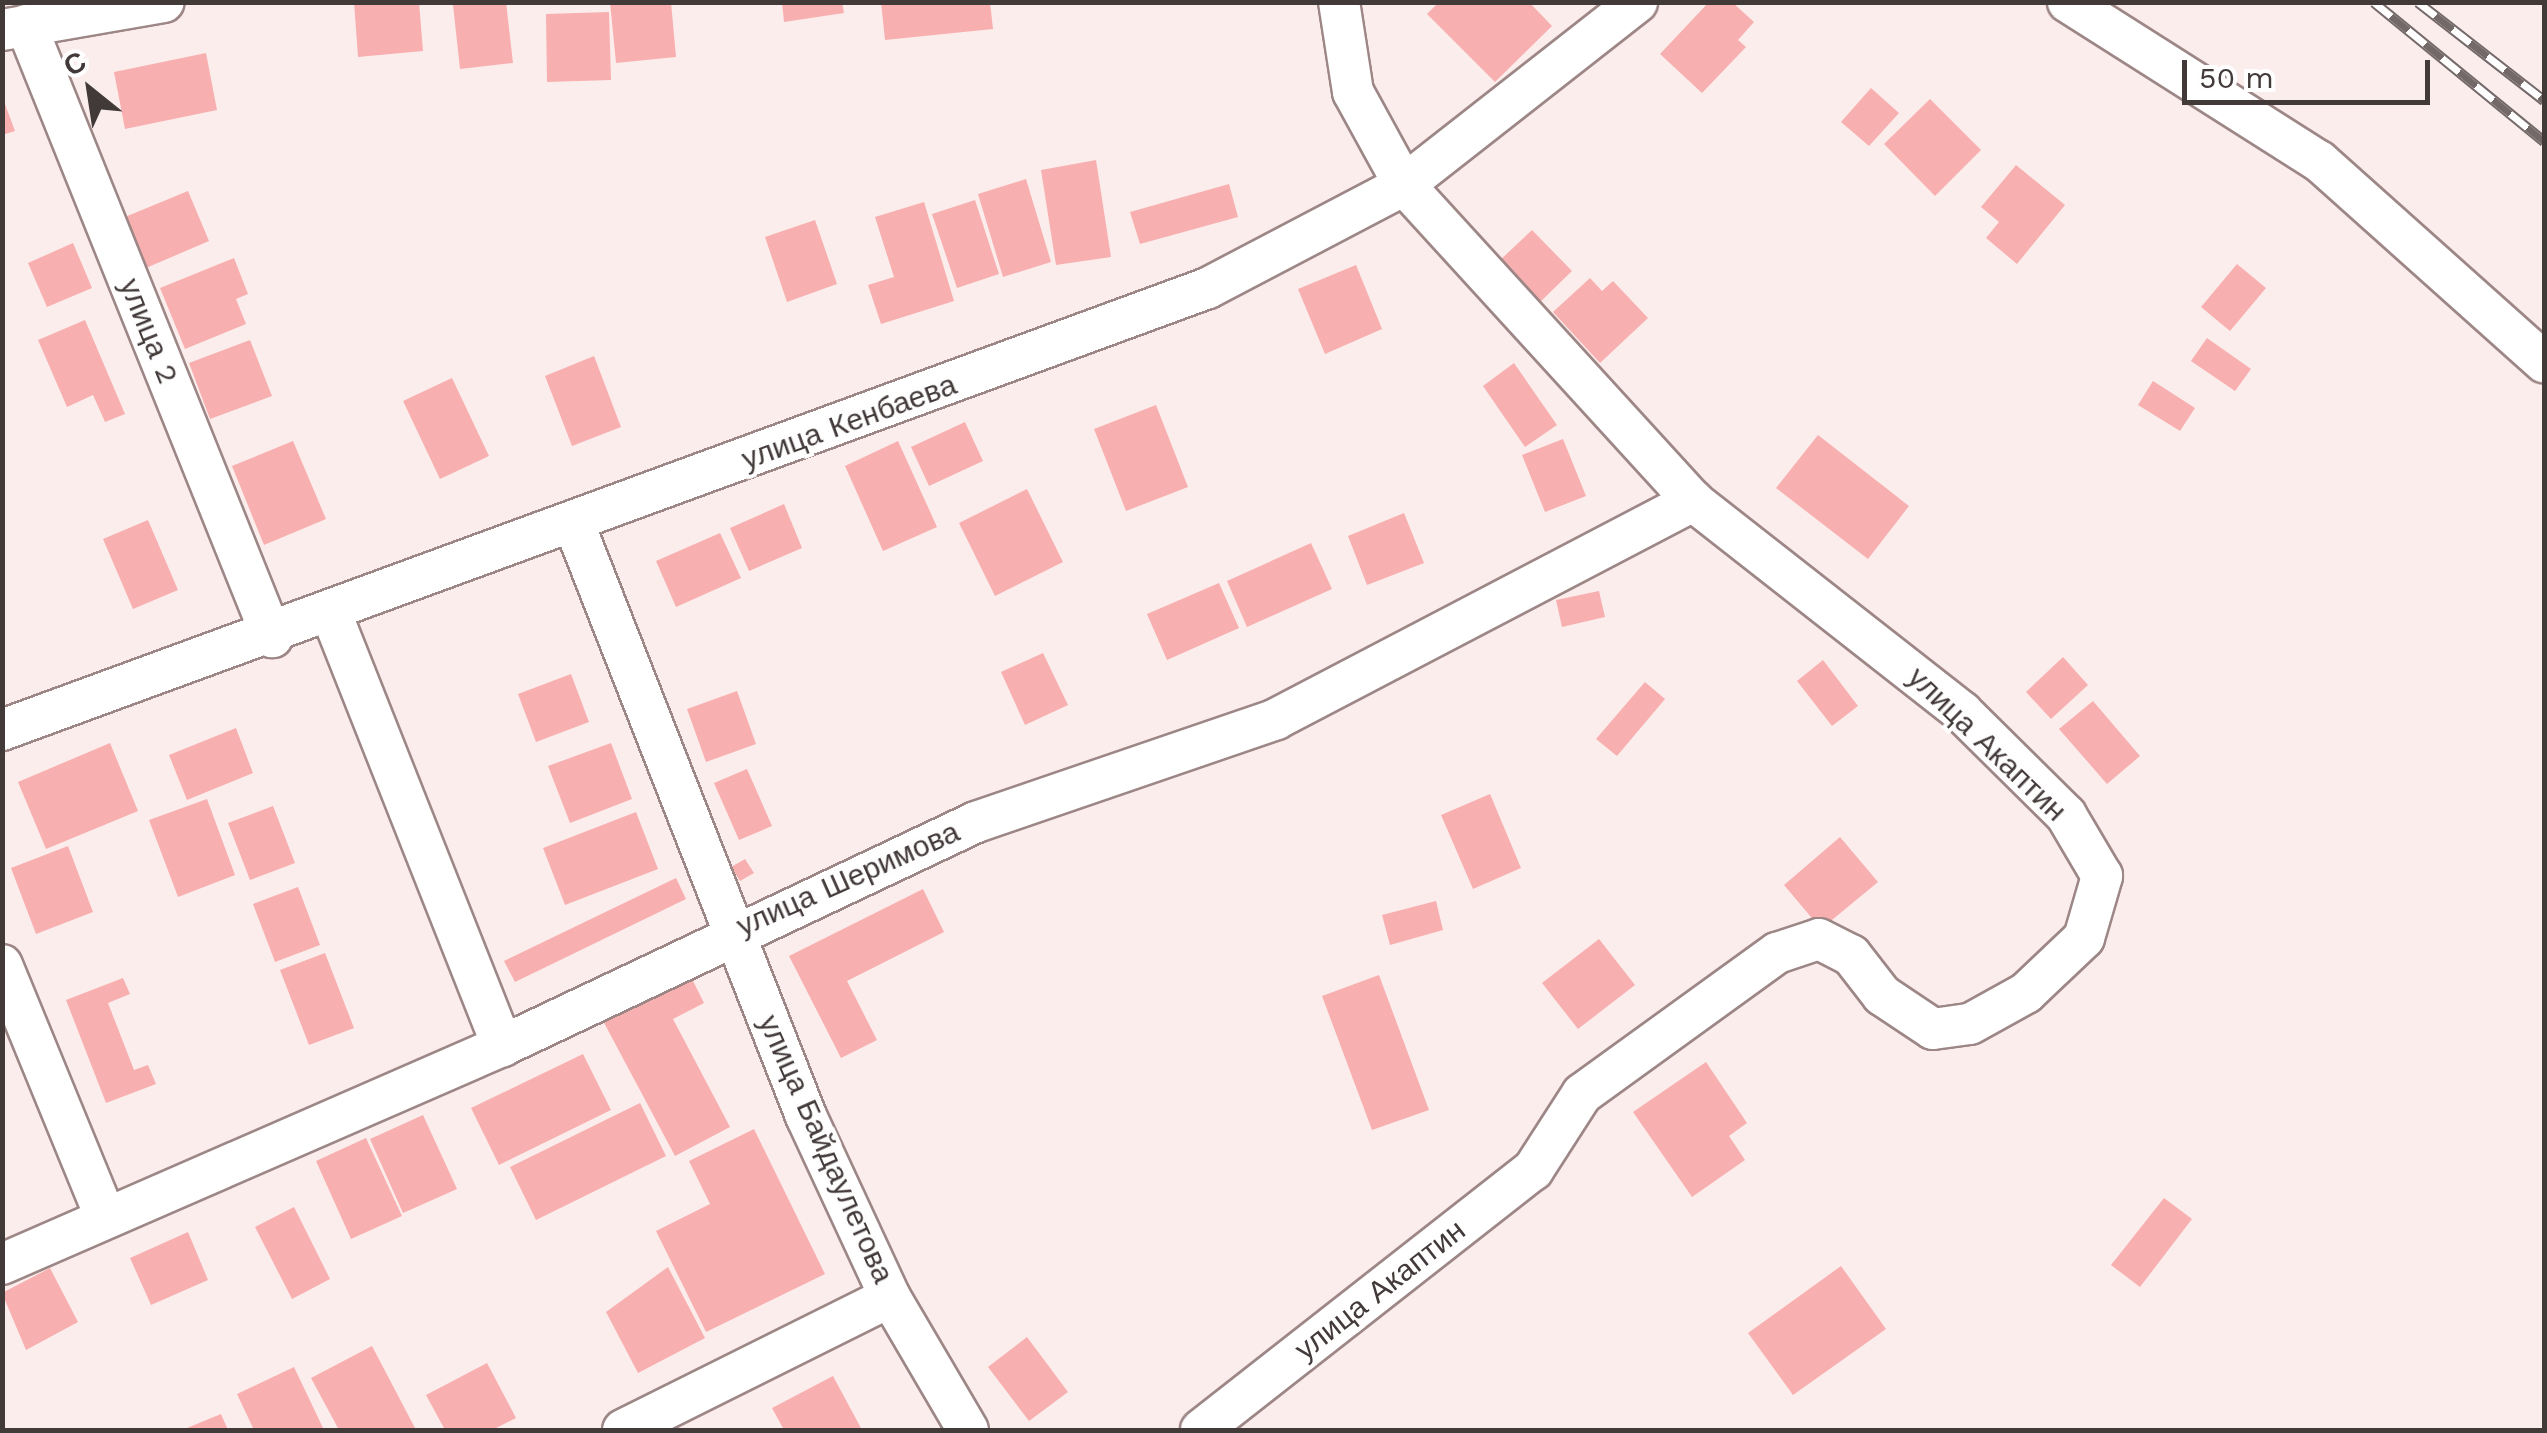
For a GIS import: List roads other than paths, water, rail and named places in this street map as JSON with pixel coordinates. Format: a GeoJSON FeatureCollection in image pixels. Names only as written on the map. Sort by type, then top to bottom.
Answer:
{"type":"FeatureCollection","features":[{"type":"Feature","properties":{"kind":"street"},"geometry":{"type":"LineString","coordinates":[[14,28],[164,2]]}},
{"type":"Feature","properties":{"kind":"street","name":"улица Акаптин"},"geometry":{"type":"LineString","coordinates":[[1201,1430],[1532,1170],[1582,1094],[1777,953],[1818,939],[1851,955],[1882,995],[1933,1029],[1970,1024],[2026,993],[2084,938],[2102,876],[2066,815],[1962,712],[1693,500],[1404,185],[1352,92],[1339,2]]}},
{"type":"Feature","properties":{"kind":"street","name":"улица Кенбаева"},"geometry":{"type":"LineString","coordinates":[[2,730],[272,637],[1208,288],[1404,185],[1638,2]]}},
{"type":"Feature","properties":{"kind":"street"},"geometry":{"type":"LineString","coordinates":[[2068,2],[2318,161],[2544,362]]}},
{"type":"Feature","properties":{"kind":"street","name":"улица 2"},"geometry":{"type":"LineString","coordinates":[[14,28],[272,637]]}},
{"type":"Feature","properties":{"kind":"street","name":"улица Шеримова"},"geometry":{"type":"LineString","coordinates":[[2,1264],[104,1216],[502,1046],[738,927],[976,822],[1276,719],[1693,500]]}},
{"type":"Feature","properties":{"kind":"street","name":"улица Байдаулетова"},"geometry":{"type":"LineString","coordinates":[[574,524],[738,927],[806,1116],[890,1297],[968,1430]]}},
{"type":"Feature","properties":{"kind":"street"},"geometry":{"type":"LineString","coordinates":[[332,613],[502,1046]]}},
{"type":"Feature","properties":{"kind":"street"},"geometry":{"type":"LineString","coordinates":[[2,965],[104,1216]]}},
{"type":"Feature","properties":{"kind":"street"},"geometry":{"type":"LineString","coordinates":[[623,1430],[890,1297]]}},
{"type":"Feature","properties":{"kind":"railway"},"geometry":{"type":"LineString","coordinates":[[2374,2],[2544,141]]}},
{"type":"Feature","properties":{"kind":"railway"},"geometry":{"type":"LineString","coordinates":[[2418,2],[2544,100]]}}]}
